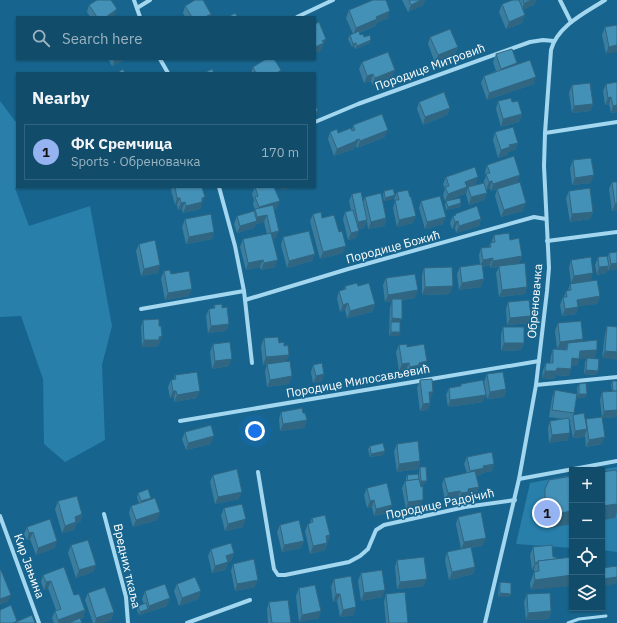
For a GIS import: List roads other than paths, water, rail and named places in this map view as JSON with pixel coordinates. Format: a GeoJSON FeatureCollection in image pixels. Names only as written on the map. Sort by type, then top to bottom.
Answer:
{"type":"FeatureCollection","features":[{"type":"Feature","properties":{"kind":"street"},"geometry":{"type":"LineString","coordinates":[[134,0],[140,16]]}},
{"type":"Feature","properties":{"kind":"street"},"geometry":{"type":"LineString","coordinates":[[137,8],[150,0]]}},
{"type":"Feature","properties":{"kind":"street"},"geometry":{"type":"LineString","coordinates":[[299,16],[334,0]]}},
{"type":"Feature","properties":{"kind":"street"},"geometry":{"type":"LineString","coordinates":[[560,0],[571,22]]}},
{"type":"Feature","properties":{"kind":"street"},"geometry":{"type":"LineString","coordinates":[[554,41],[571,22],[605,0]]}},
{"type":"Feature","properties":{"kind":"street","name":"Породице Митровић"},"geometry":{"type":"LineString","coordinates":[[316,122],[358,104],[530,42],[543,40],[554,41]]}},
{"type":"Feature","properties":{"kind":"street","name":"Обреновачка"},"geometry":{"type":"LineString","coordinates":[[485,623],[519,479],[536,385],[548,291],[549,268],[544,166],[551,50],[554,41]]}},
{"type":"Feature","properties":{"kind":"street"},"geometry":{"type":"LineString","coordinates":[[161,60],[167,72]]}},
{"type":"Feature","properties":{"kind":"street"},"geometry":{"type":"LineString","coordinates":[[545,133],[617,122]]}},
{"type":"Feature","properties":{"kind":"street"},"geometry":{"type":"LineString","coordinates":[[219,188],[244,291],[252,363]]}},
{"type":"Feature","properties":{"kind":"street","name":"Породице Божић"},"geometry":{"type":"LineString","coordinates":[[245,300],[348,269],[534,217],[546,219]]}},
{"type":"Feature","properties":{"kind":"street"},"geometry":{"type":"LineString","coordinates":[[547,241],[617,232]]}},
{"type":"Feature","properties":{"kind":"street"},"geometry":{"type":"LineString","coordinates":[[142,309],[244,291]]}},
{"type":"Feature","properties":{"kind":"street","name":"Породице Милосављевић"},"geometry":{"type":"LineString","coordinates":[[180,421],[539,360]]}},
{"type":"Feature","properties":{"kind":"street"},"geometry":{"type":"LineString","coordinates":[[536,385],[617,377]]}},
{"type":"Feature","properties":{"kind":"street"},"geometry":{"type":"LineString","coordinates":[[519,479],[617,461]]}},
{"type":"Feature","properties":{"kind":"street","name":"Породице Радојчић"},"geometry":{"type":"LineString","coordinates":[[258,472],[274,569],[278,575],[285,575],[349,562],[360,556],[368,549],[376,530],[384,525],[465,507],[515,500]]}},
{"type":"Feature","properties":{"kind":"street","name":"Вредних ткаља"},"geometry":{"type":"LineString","coordinates":[[104,514],[126,597],[128,623]]}},
{"type":"Feature","properties":{"kind":"street","name":"Кир Јањина"},"geometry":{"type":"LineString","coordinates":[[0,516],[39,623]]}},
{"type":"Feature","properties":{"kind":"street"},"geometry":{"type":"LineString","coordinates":[[187,623],[250,600]]}},
{"type":"Feature","properties":{"kind":"lane"},"geometry":{"type":"LineString","coordinates":[[568,623],[579,619],[606,616]]}},
{"type":"Feature","properties":{"kind":"place","name":"ФК Сремчица"},"geometry":{"type":"Point","coordinates":[547,513]}}]}
